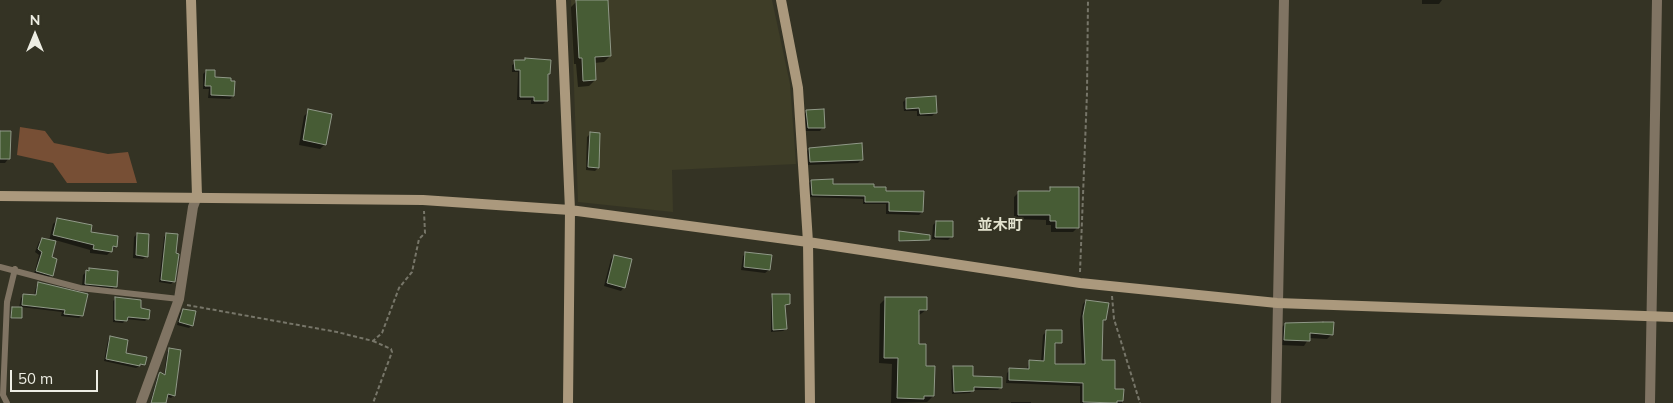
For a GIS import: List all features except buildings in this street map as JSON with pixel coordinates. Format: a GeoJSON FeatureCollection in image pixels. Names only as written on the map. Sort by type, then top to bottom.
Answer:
{"type":"FeatureCollection","features":[{"type":"Feature","properties":{"kind":"street"},"geometry":{"type":"LineString","coordinates":[[140,403],[178,301],[193,207],[197,196],[192,0]]}},
{"type":"Feature","properties":{"kind":"street"},"geometry":{"type":"LineString","coordinates":[[562,0],[570,210],[568,403]]}},
{"type":"Feature","properties":{"kind":"street"},"geometry":{"type":"LineString","coordinates":[[781,0],[798,88],[808,242],[810,403]]}},
{"type":"Feature","properties":{"kind":"street"},"geometry":{"type":"LineString","coordinates":[[1276,403],[1284,0]]}},
{"type":"Feature","properties":{"kind":"street"},"geometry":{"type":"LineString","coordinates":[[1650,403],[1657,0]]}},
{"type":"Feature","properties":{"kind":"street"},"geometry":{"type":"LineString","coordinates":[[0,196],[197,196],[423,200],[570,210],[808,242],[1080,283],[1277,304],[1673,317]]}},
{"type":"Feature","properties":{"kind":"lane"},"geometry":{"type":"LineString","coordinates":[[0,267],[15,269],[80,288],[178,301]]}},
{"type":"Feature","properties":{"kind":"lane"},"geometry":{"type":"LineString","coordinates":[[7,403],[3,395],[8,302],[15,269]]}},
{"type":"Feature","properties":{"kind":"path"},"geometry":{"type":"LineString","coordinates":[[1080,283],[1087,93],[1088,0]]}},
{"type":"Feature","properties":{"kind":"path"},"geometry":{"type":"LineString","coordinates":[[373,341],[382,334],[399,288],[412,272],[416,262],[419,239],[425,233],[423,200]]}},
{"type":"Feature","properties":{"kind":"path"},"geometry":{"type":"LineString","coordinates":[[1111,286],[1114,319],[1140,403]]}},
{"type":"Feature","properties":{"kind":"path"},"geometry":{"type":"LineString","coordinates":[[178,301],[337,332],[373,341],[391,349],[392,352],[373,403]]}},
{"type":"Feature","properties":{"kind":"shaded area"},"geometry":{"type":"Polygon","coordinates":[[[571,0],[772,0],[790,84],[796,164],[672,170],[673,212],[578,202],[571,0]]]}},
{"type":"Feature","properties":{"kind":"shaded area"},"geometry":{"type":"Polygon","coordinates":[[[20,127],[45,131],[54,143],[108,154],[128,152],[137,183],[67,183],[53,163],[17,155],[20,127]]]}},
{"type":"Feature","properties":{"kind":"district","name":"並木町"},"geometry":{"type":"Point","coordinates":[1000,225]}}]}
